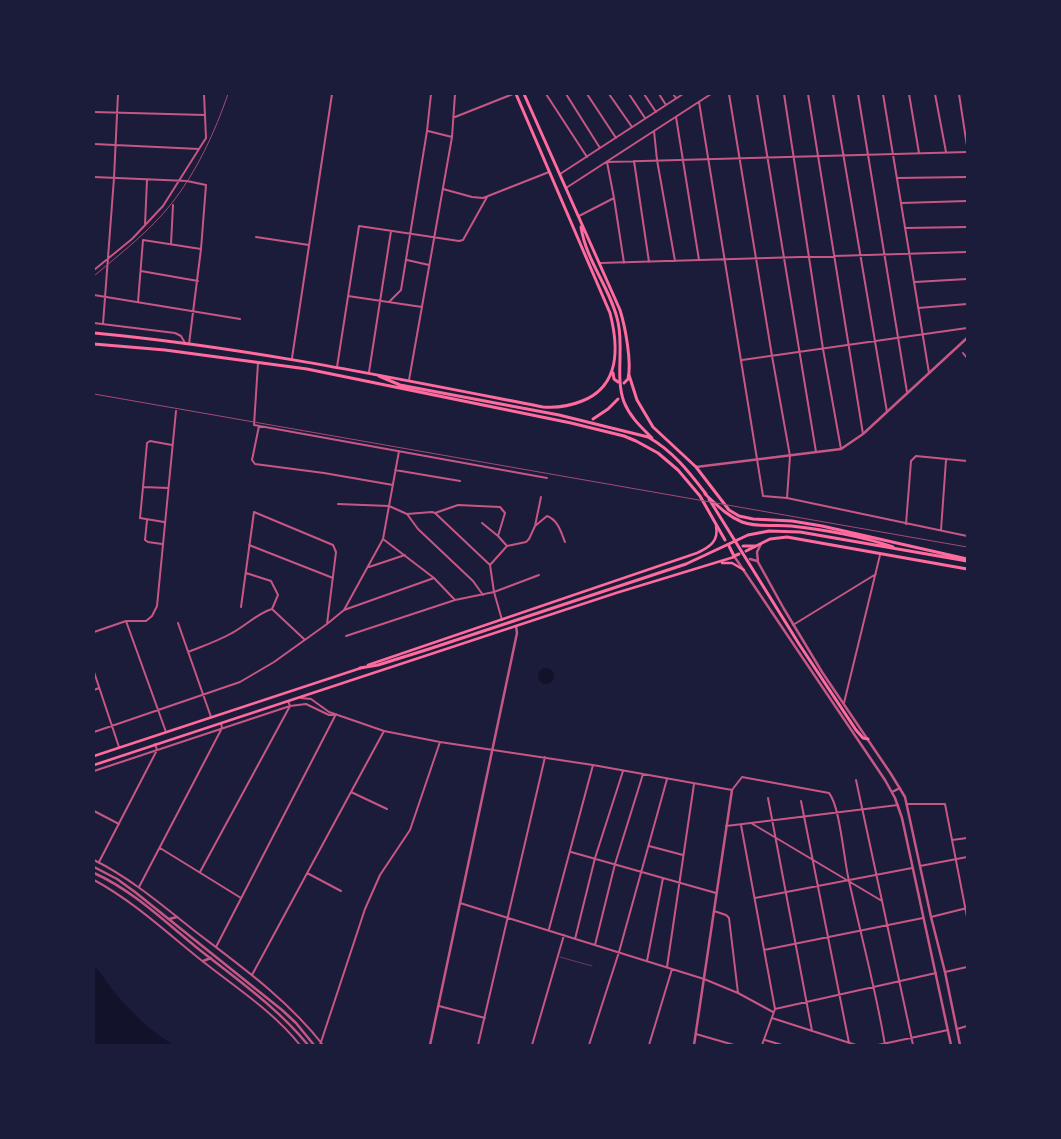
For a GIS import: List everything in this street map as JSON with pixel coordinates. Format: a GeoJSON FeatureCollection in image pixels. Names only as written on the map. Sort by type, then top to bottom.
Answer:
{"type":"FeatureCollection","features":[{"type":"Feature","properties":{"kind":"main road"},"geometry":{"type":"LineString","coordinates":[[94,333],[292,359],[544,407],[572,404],[597,394],[608,382],[613,368],[616,343],[615,331],[610,313],[550,172],[514,94]]}},
{"type":"Feature","properties":{"kind":"main road"},"geometry":{"type":"LineString","coordinates":[[524,94],[622,318],[629,375],[636,400],[653,427],[696,467],[729,510],[738,516],[822,526],[967,560]]}},
{"type":"Feature","properties":{"kind":"main road"},"geometry":{"type":"LineString","coordinates":[[581,223],[585,243],[618,320],[621,341],[621,389],[625,404],[636,422],[680,461],[706,494],[799,644],[858,733],[868,740]]}},
{"type":"Feature","properties":{"kind":"main road"},"geometry":{"type":"LineString","coordinates":[[94,344],[165,350],[317,371],[571,423],[624,436],[647,446],[668,461],[700,496],[725,539]]}},
{"type":"Feature","properties":{"kind":"main road"},"geometry":{"type":"LineString","coordinates":[[613,368],[614,377],[618,382]]}},
{"type":"Feature","properties":{"kind":"main road"},"geometry":{"type":"LineString","coordinates":[[378,375],[400,385],[485,400],[597,424],[639,434],[656,441]]}},
{"type":"Feature","properties":{"kind":"main road"},"geometry":{"type":"LineString","coordinates":[[624,389],[629,375]]}},
{"type":"Feature","properties":{"kind":"main road"},"geometry":{"type":"LineString","coordinates":[[593,419],[608,409],[618,399]]}},
{"type":"Feature","properties":{"kind":"main road"},"geometry":{"type":"LineString","coordinates":[[518,412],[517,408],[520,403]]}},
{"type":"Feature","properties":{"kind":"main road"},"geometry":{"type":"LineString","coordinates":[[571,423],[581,423]]}},
{"type":"Feature","properties":{"kind":"main road"},"geometry":{"type":"LineString","coordinates":[[706,494],[733,518],[749,524],[797,527],[872,541],[898,549]]}},
{"type":"Feature","properties":{"kind":"main road"},"geometry":{"type":"LineString","coordinates":[[94,756],[360,668],[704,550],[716,539],[717,528],[715,522]]}},
{"type":"Feature","properties":{"kind":"main road"},"geometry":{"type":"LineString","coordinates":[[360,668],[378,665],[686,564],[738,539],[759,532],[795,532],[967,560]]}},
{"type":"Feature","properties":{"kind":"main road"},"geometry":{"type":"LineString","coordinates":[[746,551],[770,539],[787,537],[967,569]]}},
{"type":"Feature","properties":{"kind":"main road"},"geometry":{"type":"LineString","coordinates":[[729,546],[734,556]]}},
{"type":"Feature","properties":{"kind":"main road"},"geometry":{"type":"LineString","coordinates":[[743,546],[755,546]]}},
{"type":"Feature","properties":{"kind":"main road"},"geometry":{"type":"LineString","coordinates":[[94,765],[739,554]]}},
{"type":"Feature","properties":{"kind":"main road"},"geometry":{"type":"LineString","coordinates":[[715,563],[732,563],[744,570]]}},
{"type":"Feature","properties":{"kind":"main road"},"geometry":{"type":"LineString","coordinates":[[218,715],[221,723]]}},
{"type":"Feature","properties":{"kind":"street"},"geometry":{"type":"LineString","coordinates":[[103,324],[118,94]]}},
{"type":"Feature","properties":{"kind":"street"},"geometry":{"type":"LineString","coordinates":[[94,270],[132,239],[163,206],[206,138],[204,94]]}},
{"type":"Feature","properties":{"kind":"street"},"geometry":{"type":"LineString","coordinates":[[292,359],[332,94]]}},
{"type":"Feature","properties":{"kind":"street"},"geometry":{"type":"LineString","coordinates":[[389,302],[402,290],[431,94]]}},
{"type":"Feature","properties":{"kind":"street"},"geometry":{"type":"LineString","coordinates":[[409,381],[452,137],[455,94]]}},
{"type":"Feature","properties":{"kind":"street"},"geometry":{"type":"LineString","coordinates":[[454,118],[514,94]]}},
{"type":"Feature","properties":{"kind":"street"},"geometry":{"type":"LineString","coordinates":[[546,94],[587,156]]}},
{"type":"Feature","properties":{"kind":"street"},"geometry":{"type":"LineString","coordinates":[[566,94],[600,148]]}},
{"type":"Feature","properties":{"kind":"street"},"geometry":{"type":"LineString","coordinates":[[587,94],[616,138]]}},
{"type":"Feature","properties":{"kind":"street"},"geometry":{"type":"LineString","coordinates":[[609,94],[632,127]]}},
{"type":"Feature","properties":{"kind":"street"},"geometry":{"type":"LineString","coordinates":[[629,94],[645,118]]}},
{"type":"Feature","properties":{"kind":"street"},"geometry":{"type":"LineString","coordinates":[[644,94],[656,112]]}},
{"type":"Feature","properties":{"kind":"street"},"geometry":{"type":"LineString","coordinates":[[659,94],[666,105]]}},
{"type":"Feature","properties":{"kind":"street"},"geometry":{"type":"LineString","coordinates":[[674,94],[676,98]]}},
{"type":"Feature","properties":{"kind":"street"},"geometry":{"type":"LineString","coordinates":[[560,174],[683,94]]}},
{"type":"Feature","properties":{"kind":"street"},"geometry":{"type":"LineString","coordinates":[[566,188],[711,94]]}},
{"type":"Feature","properties":{"kind":"street"},"geometry":{"type":"LineString","coordinates":[[729,94],[790,456],[787,498]]}},
{"type":"Feature","properties":{"kind":"street"},"geometry":{"type":"LineString","coordinates":[[757,94],[816,453]]}},
{"type":"Feature","properties":{"kind":"street"},"geometry":{"type":"LineString","coordinates":[[784,94],[823,349],[841,449]]}},
{"type":"Feature","properties":{"kind":"street"},"geometry":{"type":"LineString","coordinates":[[808,94],[863,434]]}},
{"type":"Feature","properties":{"kind":"street"},"geometry":{"type":"LineString","coordinates":[[833,94],[887,412]]}},
{"type":"Feature","properties":{"kind":"street"},"geometry":{"type":"LineString","coordinates":[[858,94],[907,394]]}},
{"type":"Feature","properties":{"kind":"street"},"geometry":{"type":"LineString","coordinates":[[883,94],[929,373]]}},
{"type":"Feature","properties":{"kind":"street"},"geometry":{"type":"LineString","coordinates":[[909,94],[919,153]]}},
{"type":"Feature","properties":{"kind":"street"},"geometry":{"type":"LineString","coordinates":[[935,94],[946,152]]}},
{"type":"Feature","properties":{"kind":"street"},"geometry":{"type":"LineString","coordinates":[[959,94],[967,146]]}},
{"type":"Feature","properties":{"kind":"street"},"geometry":{"type":"LineString","coordinates":[[699,102],[763,496],[787,498],[967,536]]}},
{"type":"Feature","properties":{"kind":"street"},"geometry":{"type":"LineString","coordinates":[[94,112],[205,115]]}},
{"type":"Feature","properties":{"kind":"street"},"geometry":{"type":"LineString","coordinates":[[676,117],[699,260]]}},
{"type":"Feature","properties":{"kind":"street"},"geometry":{"type":"LineString","coordinates":[[427,131],[452,137]]}},
{"type":"Feature","properties":{"kind":"street"},"geometry":{"type":"LineString","coordinates":[[654,131],[674,261]]}},
{"type":"Feature","properties":{"kind":"street"},"geometry":{"type":"LineString","coordinates":[[94,144],[199,149]]}},
{"type":"Feature","properties":{"kind":"street"},"geometry":{"type":"LineString","coordinates":[[607,162],[967,152]]}},
{"type":"Feature","properties":{"kind":"street"},"geometry":{"type":"LineString","coordinates":[[634,161],[649,262]]}},
{"type":"Feature","properties":{"kind":"street"},"geometry":{"type":"LineString","coordinates":[[607,162],[624,263]]}},
{"type":"Feature","properties":{"kind":"street"},"geometry":{"type":"LineString","coordinates":[[443,189],[477,198],[487,197],[550,172]]}},
{"type":"Feature","properties":{"kind":"street"},"geometry":{"type":"LineString","coordinates":[[94,177],[206,184],[198,281],[187,344]]}},
{"type":"Feature","properties":{"kind":"street"},"geometry":{"type":"LineString","coordinates":[[897,178],[967,177]]}},
{"type":"Feature","properties":{"kind":"street"},"geometry":{"type":"LineString","coordinates":[[145,226],[147,180]]}},
{"type":"Feature","properties":{"kind":"street"},"geometry":{"type":"LineString","coordinates":[[337,367],[359,226],[459,241],[463,240],[487,197]]}},
{"type":"Feature","properties":{"kind":"street"},"geometry":{"type":"LineString","coordinates":[[578,217],[614,198]]}},
{"type":"Feature","properties":{"kind":"street"},"geometry":{"type":"LineString","coordinates":[[901,203],[967,201]]}},
{"type":"Feature","properties":{"kind":"street"},"geometry":{"type":"LineString","coordinates":[[171,244],[173,205]]}},
{"type":"Feature","properties":{"kind":"street"},"geometry":{"type":"LineString","coordinates":[[905,228],[967,227]]}},
{"type":"Feature","properties":{"kind":"street"},"geometry":{"type":"LineString","coordinates":[[368,373],[391,231]]}},
{"type":"Feature","properties":{"kind":"street"},"geometry":{"type":"LineString","coordinates":[[256,237],[309,245]]}},
{"type":"Feature","properties":{"kind":"street"},"geometry":{"type":"LineString","coordinates":[[138,302],[143,240],[201,249]]}},
{"type":"Feature","properties":{"kind":"street"},"geometry":{"type":"LineString","coordinates":[[600,264],[967,252]]}},
{"type":"Feature","properties":{"kind":"street"},"geometry":{"type":"LineString","coordinates":[[407,260],[429,266]]}},
{"type":"Feature","properties":{"kind":"street"},"geometry":{"type":"LineString","coordinates":[[140,271],[198,281]]}},
{"type":"Feature","properties":{"kind":"street"},"geometry":{"type":"LineString","coordinates":[[914,282],[967,279]]}},
{"type":"Feature","properties":{"kind":"street"},"geometry":{"type":"LineString","coordinates":[[94,295],[240,320]]}},
{"type":"Feature","properties":{"kind":"street"},"geometry":{"type":"LineString","coordinates":[[348,296],[422,307]]}},
{"type":"Feature","properties":{"kind":"street"},"geometry":{"type":"LineString","coordinates":[[918,308],[967,304]]}},
{"type":"Feature","properties":{"kind":"street"},"geometry":{"type":"LineString","coordinates":[[94,323],[175,333],[183,338],[187,344]]}},
{"type":"Feature","properties":{"kind":"street"},"geometry":{"type":"LineString","coordinates":[[742,360],[967,328]]}},
{"type":"Feature","properties":{"kind":"street"},"geometry":{"type":"LineString","coordinates":[[696,467],[841,449],[863,434],[967,338]]}},
{"type":"Feature","properties":{"kind":"street"},"geometry":{"type":"LineString","coordinates":[[963,354],[967,358]]}},
{"type":"Feature","properties":{"kind":"street"},"geometry":{"type":"LineString","coordinates":[[259,362],[254,425],[547,478]]}},
{"type":"Feature","properties":{"kind":"street"},"geometry":{"type":"LineString","coordinates":[[94,632],[126,621],[142,622],[152,616],[157,606],[176,411]]}},
{"type":"Feature","properties":{"kind":"street"},"geometry":{"type":"LineString","coordinates":[[259,426],[252,460],[255,464],[393,485]]}},
{"type":"Feature","properties":{"kind":"street"},"geometry":{"type":"LineString","coordinates":[[165,522],[141,519],[140,517],[147,443],[150,441],[173,445]]}},
{"type":"Feature","properties":{"kind":"street"},"geometry":{"type":"LineString","coordinates":[[344,610],[384,538],[399,451]]}},
{"type":"Feature","properties":{"kind":"street"},"geometry":{"type":"LineString","coordinates":[[906,524],[911,461],[913,458],[916,456],[967,461]]}},
{"type":"Feature","properties":{"kind":"street"},"geometry":{"type":"LineString","coordinates":[[941,530],[946,459]]}},
{"type":"Feature","properties":{"kind":"street"},"geometry":{"type":"LineString","coordinates":[[395,470],[460,481]]}},
{"type":"Feature","properties":{"kind":"street"},"geometry":{"type":"LineString","coordinates":[[143,487],[168,488]]}},
{"type":"Feature","properties":{"kind":"street"},"geometry":{"type":"LineString","coordinates":[[490,565],[508,546],[526,542],[529,539],[535,526],[541,497]]}},
{"type":"Feature","properties":{"kind":"street"},"geometry":{"type":"LineString","coordinates":[[338,504],[389,506],[407,514],[432,512],[435,514],[490,565],[494,592],[502,620]]}},
{"type":"Feature","properties":{"kind":"street"},"geometry":{"type":"LineString","coordinates":[[435,514],[458,505],[500,507],[505,513],[498,536]]}},
{"type":"Feature","properties":{"kind":"street"},"geometry":{"type":"LineString","coordinates":[[241,607],[254,512],[333,545],[336,552],[327,624]]}},
{"type":"Feature","properties":{"kind":"street"},"geometry":{"type":"LineString","coordinates":[[407,514],[418,529],[473,581],[483,595]]}},
{"type":"Feature","properties":{"kind":"street"},"geometry":{"type":"LineString","coordinates":[[535,526],[547,516],[552,518],[558,524],[565,542]]}},
{"type":"Feature","properties":{"kind":"street"},"geometry":{"type":"LineString","coordinates":[[147,520],[145,540],[163,544]]}},
{"type":"Feature","properties":{"kind":"street"},"geometry":{"type":"LineString","coordinates":[[482,523],[508,546]]}},
{"type":"Feature","properties":{"kind":"street"},"geometry":{"type":"LineString","coordinates":[[384,538],[434,578],[455,600]]}},
{"type":"Feature","properties":{"kind":"street"},"geometry":{"type":"LineString","coordinates":[[762,543],[757,552],[758,562],[793,625],[900,788],[907,804],[960,1045]]}},
{"type":"Feature","properties":{"kind":"street"},"geometry":{"type":"LineString","coordinates":[[249,545],[333,578]]}},
{"type":"Feature","properties":{"kind":"street"},"geometry":{"type":"LineString","coordinates":[[844,705],[881,553]]}},
{"type":"Feature","properties":{"kind":"street"},"geometry":{"type":"LineString","coordinates":[[369,567],[405,555]]}},
{"type":"Feature","properties":{"kind":"street"},"geometry":{"type":"LineString","coordinates":[[734,556],[892,792],[898,805],[951,1045]]}},
{"type":"Feature","properties":{"kind":"street"},"geometry":{"type":"LineString","coordinates":[[750,559],[758,562]]}},
{"type":"Feature","properties":{"kind":"street"},"geometry":{"type":"LineString","coordinates":[[744,563],[744,570]]}},
{"type":"Feature","properties":{"kind":"street"},"geometry":{"type":"LineString","coordinates":[[245,573],[271,581],[278,595],[278,599],[273,604],[272,609]]}},
{"type":"Feature","properties":{"kind":"street"},"geometry":{"type":"LineString","coordinates":[[793,625],[876,574]]}},
{"type":"Feature","properties":{"kind":"street"},"geometry":{"type":"LineString","coordinates":[[346,636],[455,600],[494,592],[539,575]]}},
{"type":"Feature","properties":{"kind":"street"},"geometry":{"type":"LineString","coordinates":[[94,732],[204,696],[240,682],[257,673],[344,610],[434,578]]}},
{"type":"Feature","properties":{"kind":"street"},"geometry":{"type":"LineString","coordinates":[[272,609],[304,639]]}},
{"type":"Feature","properties":{"kind":"street"},"geometry":{"type":"LineString","coordinates":[[188,652],[232,633],[272,609]]}},
{"type":"Feature","properties":{"kind":"street"},"geometry":{"type":"LineString","coordinates":[[126,621],[166,732]]}},
{"type":"Feature","properties":{"kind":"street"},"geometry":{"type":"LineString","coordinates":[[178,623],[211,717]]}},
{"type":"Feature","properties":{"kind":"street"},"geometry":{"type":"LineString","coordinates":[[430,1045],[517,633],[516,626]]}},
{"type":"Feature","properties":{"kind":"street"},"geometry":{"type":"LineString","coordinates":[[94,672],[119,747]]}},
{"type":"Feature","properties":{"kind":"street"},"geometry":{"type":"LineString","coordinates":[[94,690],[99,688]]}},
{"type":"Feature","properties":{"kind":"street"},"geometry":{"type":"LineString","coordinates":[[297,698],[310,699],[324,709],[384,731],[732,790]]}},
{"type":"Feature","properties":{"kind":"street"},"geometry":{"type":"LineString","coordinates":[[288,701],[290,706]]}},
{"type":"Feature","properties":{"kind":"street"},"geometry":{"type":"LineString","coordinates":[[94,771],[290,706],[306,704],[329,715],[336,714]]}},
{"type":"Feature","properties":{"kind":"street"},"geometry":{"type":"LineString","coordinates":[[200,872],[290,706]]}},
{"type":"Feature","properties":{"kind":"street"},"geometry":{"type":"LineString","coordinates":[[216,947],[336,714]]}},
{"type":"Feature","properties":{"kind":"street"},"geometry":{"type":"LineString","coordinates":[[139,886],[222,728],[221,723]]}},
{"type":"Feature","properties":{"kind":"street"},"geometry":{"type":"LineString","coordinates":[[252,976],[384,731]]}},
{"type":"Feature","properties":{"kind":"street"},"geometry":{"type":"LineString","coordinates":[[322,1044],[365,909],[380,875],[410,830],[440,742]]}},
{"type":"Feature","properties":{"kind":"street"},"geometry":{"type":"LineString","coordinates":[[99,863],[157,750],[155,744]]}},
{"type":"Feature","properties":{"kind":"street"},"geometry":{"type":"LineString","coordinates":[[478,1045],[544,758]]}},
{"type":"Feature","properties":{"kind":"street"},"geometry":{"type":"LineString","coordinates":[[549,930],[593,765]]}},
{"type":"Feature","properties":{"kind":"street"},"geometry":{"type":"LineString","coordinates":[[575,938],[595,858],[623,771]]}},
{"type":"Feature","properties":{"kind":"street"},"geometry":{"type":"LineString","coordinates":[[595,945],[615,864],[643,774]]}},
{"type":"Feature","properties":{"kind":"street"},"geometry":{"type":"LineString","coordinates":[[694,1045],[732,790],[742,777],[794,788],[825,791],[832,797],[848,880],[885,1044]]}},
{"type":"Feature","properties":{"kind":"street"},"geometry":{"type":"LineString","coordinates":[[589,1045],[642,872],[666,779]]}},
{"type":"Feature","properties":{"kind":"street"},"geometry":{"type":"LineString","coordinates":[[856,780],[912,1045]]}},
{"type":"Feature","properties":{"kind":"street"},"geometry":{"type":"LineString","coordinates":[[667,967],[678,882],[694,784]]}},
{"type":"Feature","properties":{"kind":"street"},"geometry":{"type":"LineString","coordinates":[[892,792],[900,788]]}},
{"type":"Feature","properties":{"kind":"street"},"geometry":{"type":"LineString","coordinates":[[351,792],[387,809]]}},
{"type":"Feature","properties":{"kind":"street"},"geometry":{"type":"LineString","coordinates":[[768,798],[812,1031]]}},
{"type":"Feature","properties":{"kind":"street"},"geometry":{"type":"LineString","coordinates":[[801,801],[848,1043]]}},
{"type":"Feature","properties":{"kind":"street"},"geometry":{"type":"LineString","coordinates":[[907,804],[944,803],[967,916]]}},
{"type":"Feature","properties":{"kind":"street"},"geometry":{"type":"LineString","coordinates":[[726,826],[898,805]]}},
{"type":"Feature","properties":{"kind":"street"},"geometry":{"type":"LineString","coordinates":[[94,811],[119,824]]}},
{"type":"Feature","properties":{"kind":"street"},"geometry":{"type":"LineString","coordinates":[[751,823],[882,901]]}},
{"type":"Feature","properties":{"kind":"street"},"geometry":{"type":"LineString","coordinates":[[741,825],[774,1010],[762,1045]]}},
{"type":"Feature","properties":{"kind":"street"},"geometry":{"type":"LineString","coordinates":[[952,840],[967,838]]}},
{"type":"Feature","properties":{"kind":"street"},"geometry":{"type":"LineString","coordinates":[[649,846],[683,855]]}},
{"type":"Feature","properties":{"kind":"street"},"geometry":{"type":"LineString","coordinates":[[160,847],[241,898]]}},
{"type":"Feature","properties":{"kind":"street"},"geometry":{"type":"LineString","coordinates":[[571,852],[716,893]]}},
{"type":"Feature","properties":{"kind":"street"},"geometry":{"type":"LineString","coordinates":[[920,866],[967,857]]}},
{"type":"Feature","properties":{"kind":"street"},"geometry":{"type":"LineString","coordinates":[[94,860],[139,886],[252,976],[295,1012],[322,1044]]}},
{"type":"Feature","properties":{"kind":"street"},"geometry":{"type":"LineString","coordinates":[[94,868],[126,885],[169,919],[288,1015],[314,1045]]}},
{"type":"Feature","properties":{"kind":"street"},"geometry":{"type":"LineString","coordinates":[[755,898],[912,868]]}},
{"type":"Feature","properties":{"kind":"street"},"geometry":{"type":"LineString","coordinates":[[94,873],[126,891],[211,958],[288,1021],[308,1045]]}},
{"type":"Feature","properties":{"kind":"street"},"geometry":{"type":"LineString","coordinates":[[307,873],[341,891]]}},
{"type":"Feature","properties":{"kind":"street"},"geometry":{"type":"LineString","coordinates":[[647,961],[663,878]]}},
{"type":"Feature","properties":{"kind":"street"},"geometry":{"type":"LineString","coordinates":[[94,880],[129,902],[276,1020],[300,1045]]}},
{"type":"Feature","properties":{"kind":"street"},"geometry":{"type":"LineString","coordinates":[[460,903],[704,979],[774,1010],[936,974]]}},
{"type":"Feature","properties":{"kind":"street"},"geometry":{"type":"LineString","coordinates":[[931,917],[966,908]]}},
{"type":"Feature","properties":{"kind":"street"},"geometry":{"type":"LineString","coordinates":[[714,911],[729,918],[738,993]]}},
{"type":"Feature","properties":{"kind":"street"},"geometry":{"type":"LineString","coordinates":[[169,919],[177,917]]}},
{"type":"Feature","properties":{"kind":"street"},"geometry":{"type":"LineString","coordinates":[[764,950],[923,918]]}},
{"type":"Feature","properties":{"kind":"street"},"geometry":{"type":"LineString","coordinates":[[532,1045],[564,935]]}},
{"type":"Feature","properties":{"kind":"street"},"geometry":{"type":"LineString","coordinates":[[202,961],[211,958]]}},
{"type":"Feature","properties":{"kind":"street"},"geometry":{"type":"LineString","coordinates":[[945,972],[967,967]]}},
{"type":"Feature","properties":{"kind":"street"},"geometry":{"type":"LineString","coordinates":[[649,1045],[672,969]]}},
{"type":"Feature","properties":{"kind":"street"},"geometry":{"type":"LineString","coordinates":[[438,1006],[485,1018]]}},
{"type":"Feature","properties":{"kind":"street"},"geometry":{"type":"LineString","coordinates":[[771,1018],[856,1045]]}},
{"type":"Feature","properties":{"kind":"street"},"geometry":{"type":"LineString","coordinates":[[956,1029],[967,1026]]}},
{"type":"Feature","properties":{"kind":"street"},"geometry":{"type":"LineString","coordinates":[[878,1045],[948,1030]]}},
{"type":"Feature","properties":{"kind":"street"},"geometry":{"type":"LineString","coordinates":[[696,1034],[734,1045]]}},
{"type":"Feature","properties":{"kind":"street"},"geometry":{"type":"LineString","coordinates":[[764,1040],[782,1045]]}},
{"type":"Feature","properties":{"kind":"lane"},"geometry":{"type":"LineString","coordinates":[[558,956],[592,966]]}},
{"type":"Feature","properties":{"kind":"shaded area"},"geometry":{"type":"Polygon","coordinates":[[[546,668],[552,670],[554,676],[552,682],[546,684],[540,682],[538,676],[540,670],[546,668]]]}},
{"type":"Feature","properties":{"kind":"shaded area"},"geometry":{"type":"Polygon","coordinates":[[[94,966],[116,994],[136,1015],[150,1028],[174,1045],[94,1045],[94,966]]]}},
{"type":"Feature","properties":{"kind":"railway"},"geometry":{"type":"LineString","coordinates":[[94,276],[145,232],[181,191],[205,151],[228,94]]}},
{"type":"Feature","properties":{"kind":"railway"},"geometry":{"type":"LineString","coordinates":[[94,394],[967,547]]}}]}
